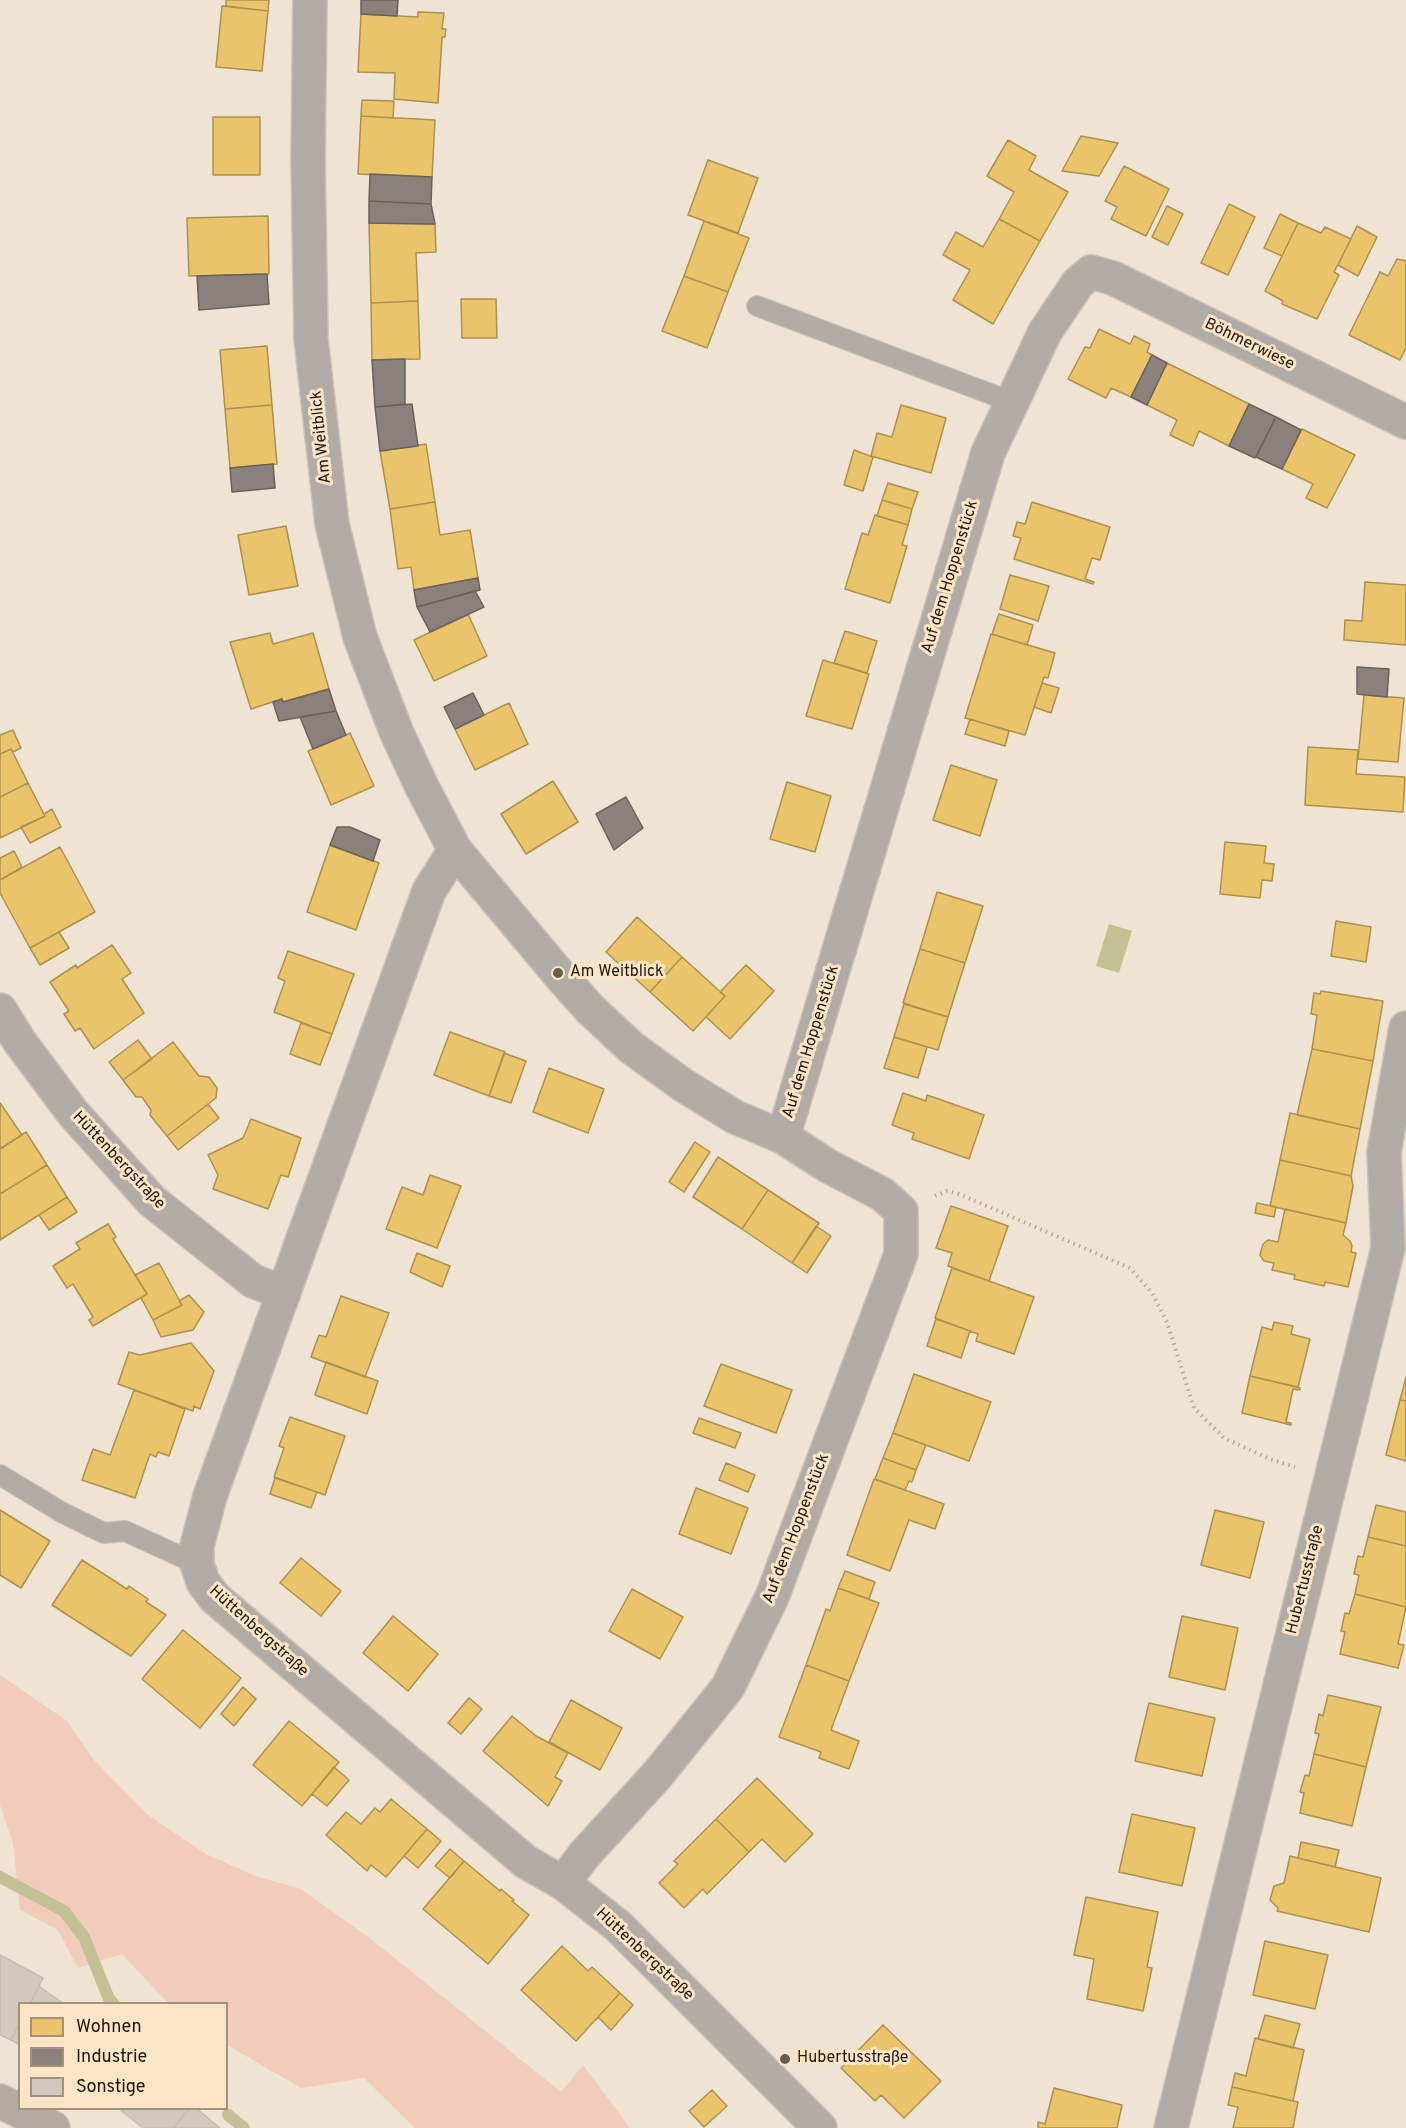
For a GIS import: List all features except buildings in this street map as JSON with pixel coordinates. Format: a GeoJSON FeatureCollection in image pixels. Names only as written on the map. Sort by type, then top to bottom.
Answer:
{"type":"FeatureCollection","features":[{"type":"Feature","properties":{"kind":"main road"},"geometry":{"type":"LineString","coordinates":[[0,2101],[53,2128]]}},
{"type":"Feature","properties":{"kind":"street","name":"Am Weitblick"},"geometry":{"type":"LineString","coordinates":[[310,0],[308,159],[311,339],[332,524],[360,637],[396,731],[455,850],[590,1009],[632,1048],[683,1085],[735,1117],[783,1137]]}},
{"type":"Feature","properties":{"kind":"street","name":"Auf dem Hoppenstück"},"geometry":{"type":"LineString","coordinates":[[563,1883],[585,1855],[658,1774],[728,1687],[772,1597],[901,1254],[901,1211],[882,1194],[828,1166],[783,1137],[988,453],[1046,332],[1078,283],[1091,272]]}},
{"type":"Feature","properties":{"kind":"street","name":"Böhmerwiese"},"geometry":{"type":"LineString","coordinates":[[1091,272],[1113,278],[1406,422]]}},
{"type":"Feature","properties":{"kind":"street"},"geometry":{"type":"LineString","coordinates":[[196,1564],[197,1546],[210,1496],[429,891],[455,850]]}},
{"type":"Feature","properties":{"kind":"street","name":"Hüttenbergstraße"},"geometry":{"type":"LineString","coordinates":[[0,1010],[20,1042],[73,1113],[152,1202],[253,1281],[284,1293]]}},
{"type":"Feature","properties":{"kind":"street","name":"Hubertusstraße"},"geometry":{"type":"LineString","coordinates":[[1171,2128],[1388,1248],[1384,1152],[1406,1028]]}},
{"type":"Feature","properties":{"kind":"street","name":"Hüttenbergstraße"},"geometry":{"type":"LineString","coordinates":[[196,1564],[203,1582],[215,1598],[526,1862],[563,1883],[618,1926],[820,2128]]}},
{"type":"Feature","properties":{"kind":"lane"},"geometry":{"type":"LineString","coordinates":[[757,306],[1012,402]]}},
{"type":"Feature","properties":{"kind":"lane"},"geometry":{"type":"LineString","coordinates":[[0,1474],[63,1513],[104,1533],[125,1532],[196,1564]]}},
{"type":"Feature","properties":{"kind":"path"},"geometry":{"type":"LineString","coordinates":[[947,1191],[959,1194],[1130,1268],[1152,1293],[1167,1322],[1194,1408],[1224,1438],[1270,1459],[1331,1479]]}},
{"type":"Feature","properties":{"kind":"shaded area"},"geometry":{"type":"Polygon","coordinates":[[[1109,924],[1132,931],[1119,973],[1096,966],[1109,924]]]}},
{"type":"Feature","properties":{"kind":"shaded area"},"geometry":{"type":"Polygon","coordinates":[[[0,1675],[67,1721],[94,1760],[148,1815],[206,1854],[255,1876],[301,1889],[371,1939],[561,2092],[583,2065],[630,2128],[415,2128],[364,2078],[301,2088],[228,2046],[228,2002],[167,2002],[122,1954],[78,1968],[58,1930],[20,1910],[13,1843],[0,1805],[0,1675]]]}},
{"type":"Feature","properties":{"kind":"waterway"},"geometry":{"type":"LineString","coordinates":[[0,1877],[64,1911],[84,1937],[112,2002]]}},
{"type":"Feature","properties":{"kind":"waterway"},"geometry":{"type":"LineString","coordinates":[[228,2115],[244,2128]]}},
{"type":"Feature","properties":{"kind":"place","name":"Am Weitblick"},"geometry":{"type":"Point","coordinates":[558,973]}},
{"type":"Feature","properties":{"kind":"place","name":"Hubertusstraße"},"geometry":{"type":"Point","coordinates":[785,2059]}}]}
